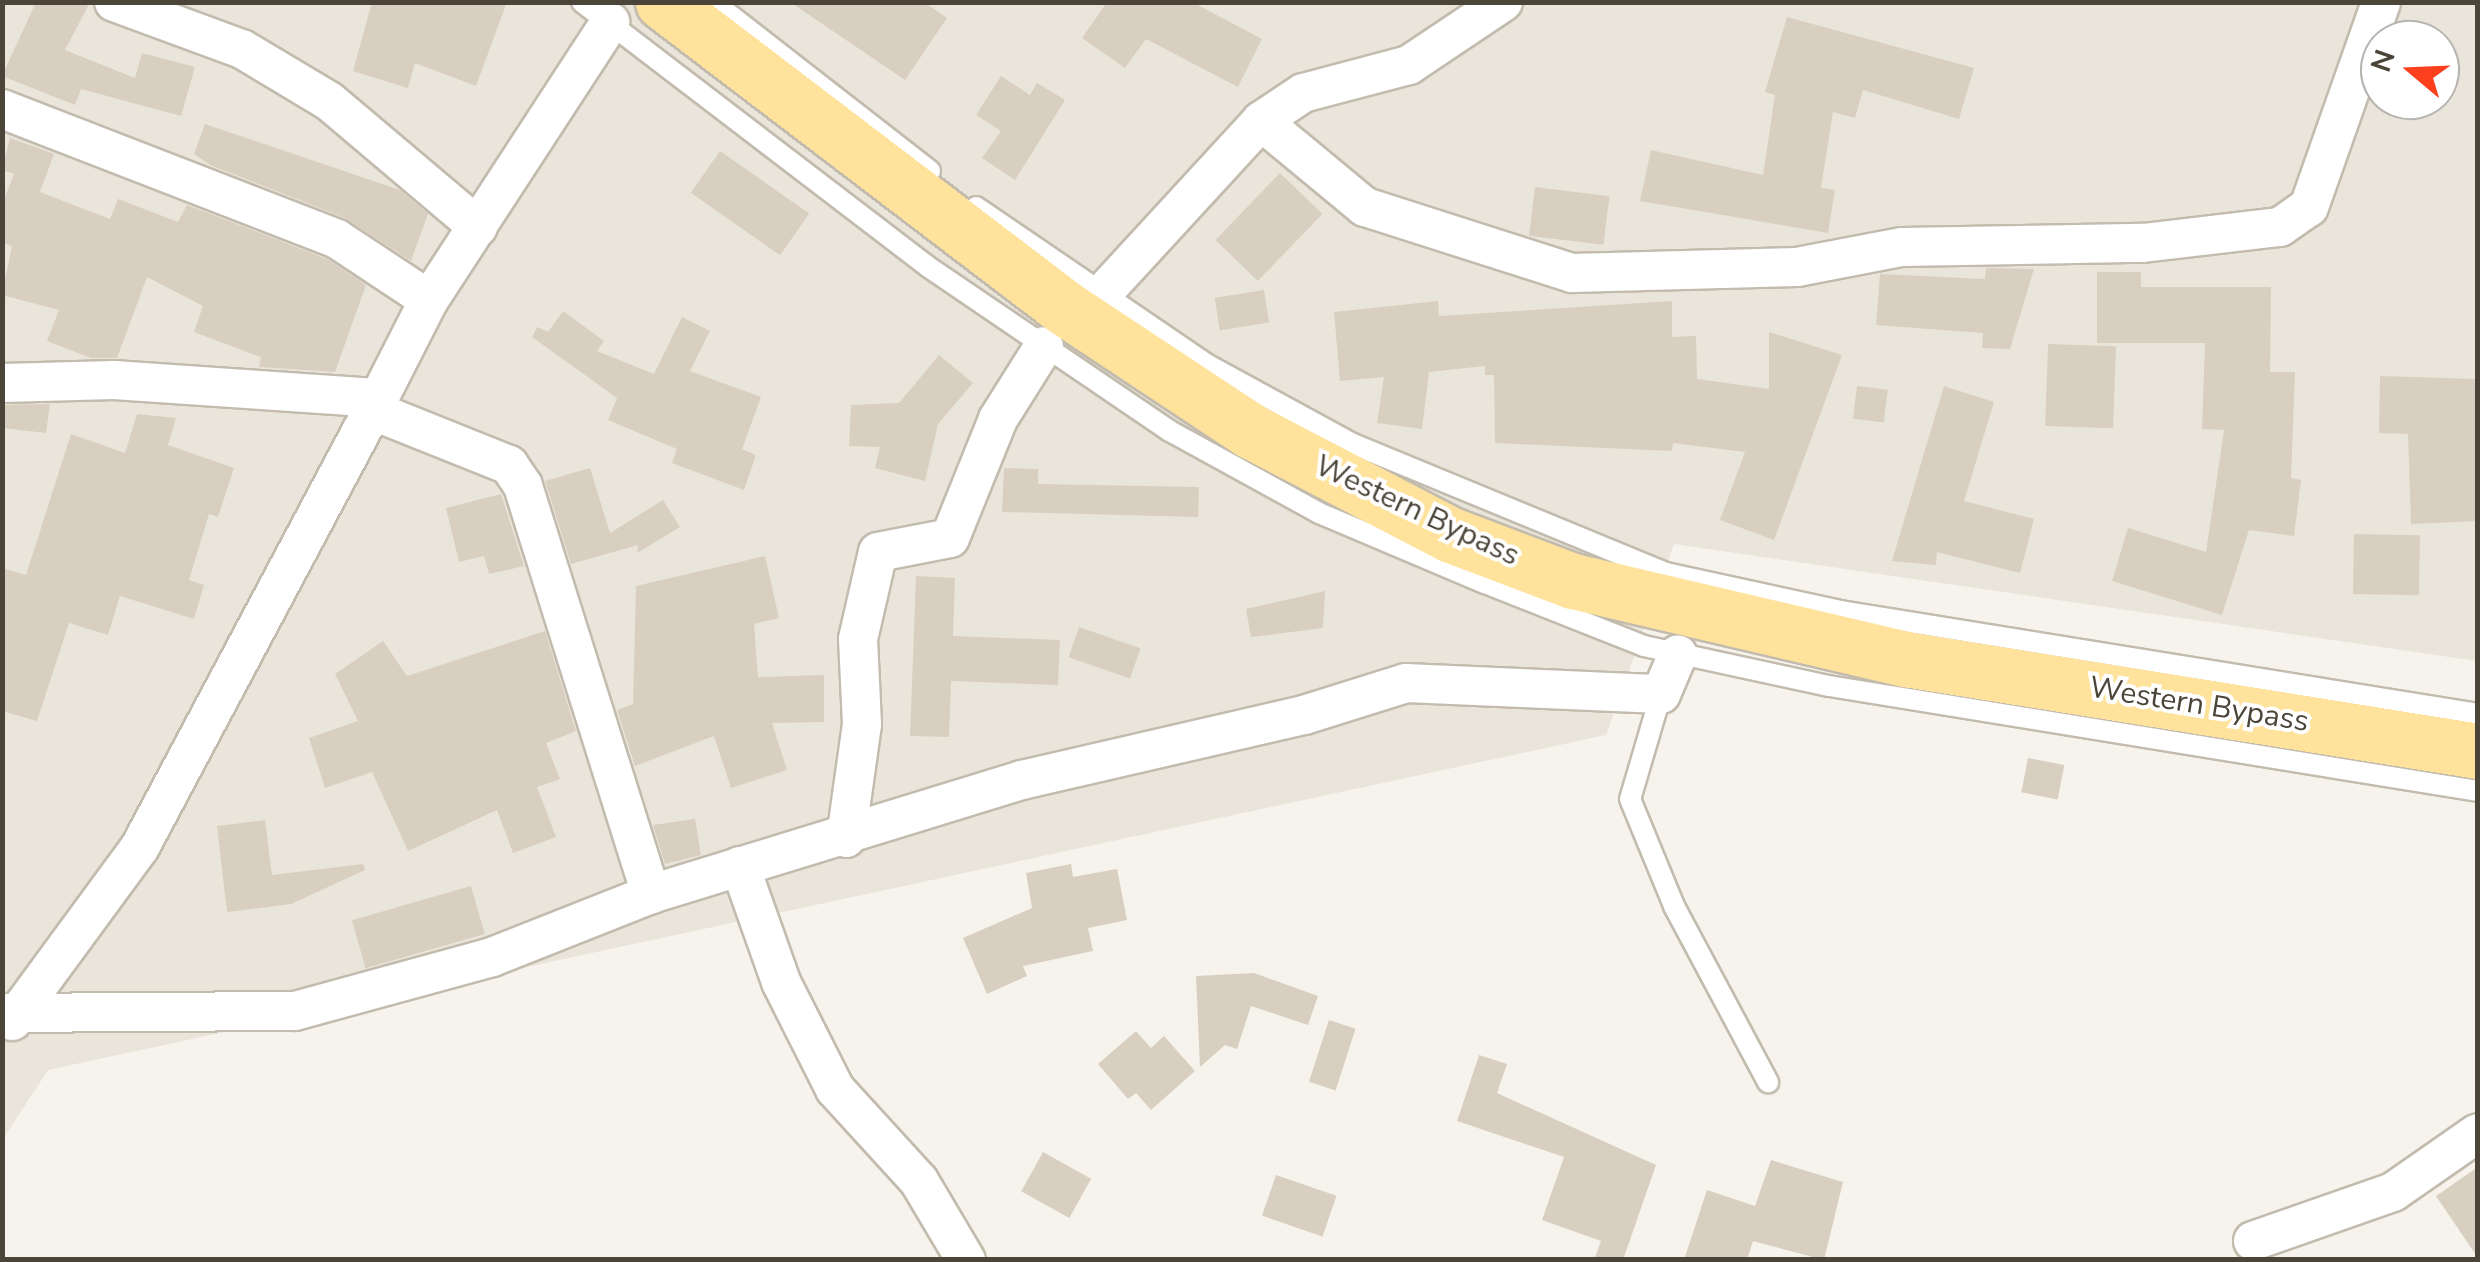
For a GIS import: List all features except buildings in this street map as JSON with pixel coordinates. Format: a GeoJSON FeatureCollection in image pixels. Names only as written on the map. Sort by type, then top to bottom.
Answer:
{"type":"FeatureCollection","features":[{"type":"Feature","properties":{"kind":"main road","name":"Western Bypass"},"geometry":{"type":"LineString","coordinates":[[664,2],[1066,308],[1252,430],[1451,534],[1573,581],[1905,659],[2478,751]]}},
{"type":"Feature","properties":{"kind":"street"},"geometry":{"type":"LineString","coordinates":[[114,2],[242,49],[329,100],[478,227]]}},
{"type":"Feature","properties":{"kind":"street"},"geometry":{"type":"LineString","coordinates":[[1103,294],[1260,121],[1303,93],[1409,66],[1503,2]]}},
{"type":"Feature","properties":{"kind":"street"},"geometry":{"type":"LineString","coordinates":[[1260,121],[1365,208],[1572,273],[1797,267],[1902,248],[2143,243],[2280,226],[2309,207],[2382,2]]}},
{"type":"Feature","properties":{"kind":"street"},"geometry":{"type":"LineString","coordinates":[[8,1019],[79,938],[167,801],[429,300],[478,227],[596,12]]}},
{"type":"Feature","properties":{"kind":"street"},"geometry":{"type":"LineString","coordinates":[[2,109],[337,239],[429,300]]}},
{"type":"Feature","properties":{"kind":"street"},"geometry":{"type":"LineString","coordinates":[[846,838],[862,724],[858,639],[878,552],[950,538],[998,419],[1044,346]]}},
{"type":"Feature","properties":{"kind":"street"},"geometry":{"type":"LineString","coordinates":[[2,383],[114,380],[374,404],[509,465],[523,486],[651,894]]}},
{"type":"Feature","properties":{"kind":"street"},"geometry":{"type":"LineString","coordinates":[[8,1019],[295,1011],[492,957],[651,894],[846,838],[1022,780],[1406,683],[1661,694],[1678,654]]}},
{"type":"Feature","properties":{"kind":"street"},"geometry":{"type":"LineString","coordinates":[[740,866],[781,982],[836,1088],[919,1181],[966,1260]]}},
{"type":"Feature","properties":{"kind":"street"},"geometry":{"type":"LineString","coordinates":[[2254,1242],[2393,1192],[2478,1133]]}},
{"type":"Feature","properties":{"kind":"lane"},"geometry":{"type":"LineString","coordinates":[[714,2],[950,188],[1208,365],[1353,444],[1666,573],[1841,611],[2478,714]]}},
{"type":"Feature","properties":{"kind":"lane"},"geometry":{"type":"LineString","coordinates":[[596,12],[927,266],[1168,430],[1320,513],[1678,654],[1829,686],[2478,791]]}},
{"type":"Feature","properties":{"kind":"lane"},"geometry":{"type":"LineString","coordinates":[[1661,694],[1630,799],[1674,906],[1768,1082]]}},
{"type":"Feature","properties":{"kind":"shaded area"},"geometry":{"type":"Polygon","coordinates":[[[3,3],[2477,3],[2477,661],[1674,544],[1606,735],[48,1070],[3,1139],[3,3]]]}}]}
